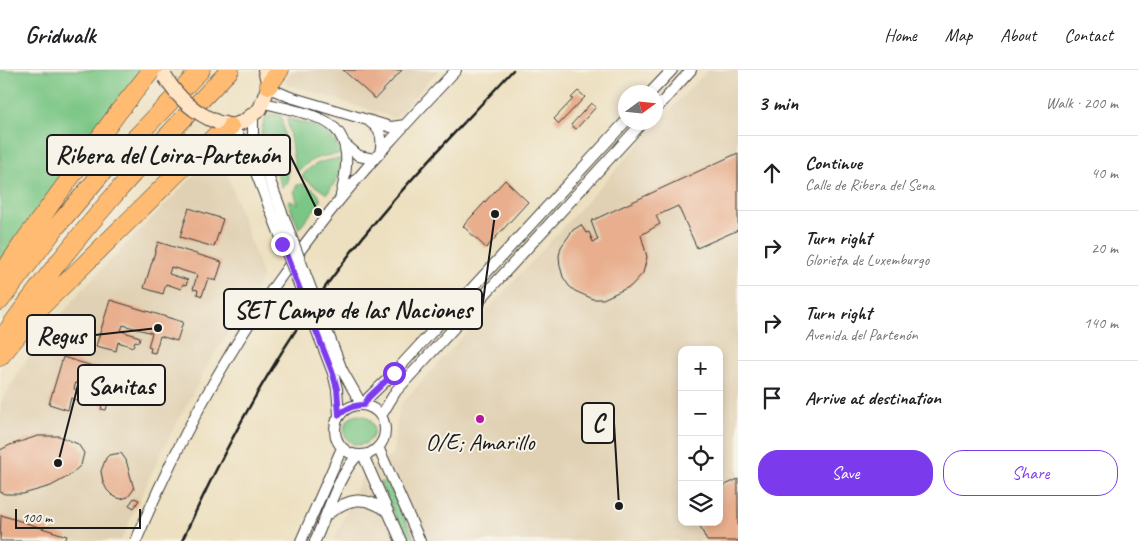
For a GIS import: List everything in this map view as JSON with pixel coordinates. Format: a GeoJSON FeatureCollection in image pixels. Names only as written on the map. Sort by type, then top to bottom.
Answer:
{"type":"FeatureCollection","features":[{"type":"Feature","properties":{"kind":"highway"},"geometry":{"type":"LineString","coordinates":[[0,302],[57,226],[107,167],[201,70]]}},
{"type":"Feature","properties":{"kind":"highway"},"geometry":{"type":"LineString","coordinates":[[0,341],[61,257],[141,164],[230,70]]}},
{"type":"Feature","properties":{"kind":"highway"},"geometry":{"type":"LineString","coordinates":[[0,277],[24,241],[108,127],[160,72]]}},
{"type":"Feature","properties":{"kind":"highway"},"geometry":{"type":"LineString","coordinates":[[0,357],[42,306],[227,125]]}},
{"type":"Feature","properties":{"kind":"street"},"geometry":{"type":"LineString","coordinates":[[136,541],[173,458],[229,354],[280,278],[340,199],[456,70]]}},
{"type":"Feature","properties":{"kind":"street"},"geometry":{"type":"LineString","coordinates":[[658,85],[672,70]]}},
{"type":"Feature","properties":{"kind":"street"},"geometry":{"type":"LineString","coordinates":[[663,101],[691,70]]}},
{"type":"Feature","properties":{"kind":"street"},"geometry":{"type":"LineString","coordinates":[[160,72],[174,92],[186,104],[202,116],[227,125],[258,163]]}},
{"type":"Feature","properties":{"kind":"street"},"geometry":{"type":"LineString","coordinates":[[270,77],[290,97],[390,127],[405,126]]}},
{"type":"Feature","properties":{"kind":"street"},"geometry":{"type":"LineString","coordinates":[[227,125],[253,116],[260,109],[264,103],[270,77]]}},
{"type":"Feature","properties":{"kind":"street"},"geometry":{"type":"LineString","coordinates":[[264,103],[286,108],[332,124],[341,135],[346,145],[347,161],[346,176],[340,199]]}},
{"type":"Feature","properties":{"kind":"street"},"geometry":{"type":"LineString","coordinates":[[253,116],[253,134],[258,163],[337,372],[363,405]]}},
{"type":"Feature","properties":{"kind":"street"},"geometry":{"type":"LineString","coordinates":[[365,120],[373,124],[382,136],[382,144],[377,157]]}},
{"type":"Feature","properties":{"kind":"street"},"geometry":{"type":"LineString","coordinates":[[363,405],[618,130]]}},
{"type":"Feature","properties":{"kind":"street"},"geometry":{"type":"LineString","coordinates":[[381,416],[396,391],[636,130]]}},
{"type":"Feature","properties":{"kind":"street"},"geometry":{"type":"LineString","coordinates":[[346,145],[359,156],[377,157]]}},
{"type":"Feature","properties":{"kind":"street"},"geometry":{"type":"LineString","coordinates":[[337,372],[339,415]]}},
{"type":"Feature","properties":{"kind":"street"},"geometry":{"type":"LineString","coordinates":[[354,405],[363,405],[373,409],[381,416],[385,432],[383,440],[378,447],[371,452],[360,455],[349,453],[342,448],[335,434],[334,427],[339,415],[347,408],[354,405]]}},
{"type":"Feature","properties":{"kind":"street"},"geometry":{"type":"LineString","coordinates":[[378,447],[420,541]]}},
{"type":"Feature","properties":{"kind":"street"},"geometry":{"type":"LineString","coordinates":[[301,541],[342,448]]}},
{"type":"Feature","properties":{"kind":"street"},"geometry":{"type":"LineString","coordinates":[[360,455],[401,541]]}},
{"type":"Feature","properties":{"kind":"street"},"geometry":{"type":"LineString","coordinates":[[315,541],[343,475],[350,464],[360,455]]}},
{"type":"Feature","properties":{"kind":"street"},"geometry":{"type":"LineString","coordinates":[[327,515],[342,504],[354,501],[377,504],[388,512]]}},
{"type":"Feature","properties":{"kind":"shaded area"},"geometry":{"type":"Polygon","coordinates":[[[293,70],[439,70],[395,118],[287,84],[285,81],[293,70]]]}},
{"type":"Feature","properties":{"kind":"shaded area"},"geometry":{"type":"Polygon","coordinates":[[[707,70],[738,70],[738,541],[334,541],[364,471],[392,455],[400,405],[652,130],[663,130],[663,118],[707,70]]]}},
{"type":"Feature","properties":{"kind":"shaded area"},"geometry":{"type":"Polygon","coordinates":[[[219,150],[263,277],[210,361],[161,453],[121,541],[0,541],[0,403],[32,351],[83,288],[219,150]]]}},
{"type":"Feature","properties":{"kind":"green space"},"geometry":{"type":"Polygon","coordinates":[[[0,70],[144,70],[0,267],[0,70]]]}},
{"type":"Feature","properties":{"kind":"green space"},"geometry":{"type":"Polygon","coordinates":[[[271,114],[281,116],[287,150],[287,184],[282,187],[261,134],[264,120],[271,114]]]}},
{"type":"Feature","properties":{"kind":"green space"},"geometry":{"type":"Polygon","coordinates":[[[287,118],[312,126],[326,133],[337,145],[341,154],[317,158],[307,163],[297,172],[287,118]]]}},
{"type":"Feature","properties":{"kind":"green space"},"geometry":{"type":"Polygon","coordinates":[[[341,159],[339,176],[327,194],[302,176],[310,168],[320,163],[341,159]]]}},
{"type":"Feature","properties":{"kind":"green space"},"geometry":{"type":"Polygon","coordinates":[[[304,184],[317,193],[320,202],[299,229],[288,202],[298,204],[294,191],[297,185],[304,184]]]}},
{"type":"Feature","properties":{"kind":"green space"},"geometry":{"type":"Polygon","coordinates":[[[359,415],[370,419],[374,430],[370,441],[359,445],[348,441],[344,430],[348,419],[359,415]]]}},
{"type":"Feature","properties":{"kind":"green space"},"geometry":{"type":"Polygon","coordinates":[[[387,480],[415,541],[407,541],[380,483],[387,480]]]}},
{"type":"Feature","properties":{"kind":"building"},"geometry":{"type":"Polygon","coordinates":[[[343,70],[402,70],[375,99],[343,70]]]}},
{"type":"Feature","properties":{"kind":"building"},"geometry":{"type":"Polygon","coordinates":[[[578,91],[585,97],[559,124],[554,119],[578,91]]]}},
{"type":"Feature","properties":{"kind":"building"},"geometry":{"type":"Polygon","coordinates":[[[591,103],[596,107],[576,129],[571,125],[591,103]]]}},
{"type":"Feature","properties":{"kind":"building"},"geometry":{"type":"Polygon","coordinates":[[[738,153],[738,230],[697,248],[678,206],[656,216],[660,224],[641,235],[647,257],[643,273],[631,286],[603,299],[593,299],[575,291],[569,286],[563,277],[559,256],[561,247],[573,230],[581,225],[586,233],[589,232],[593,242],[598,240],[591,221],[738,153]]]}},
{"type":"Feature","properties":{"kind":"building"},"geometry":{"type":"Polygon","coordinates":[[[505,180],[528,202],[486,248],[463,226],[505,180]]]}},
{"type":"Feature","properties":{"kind":"building"},"geometry":{"type":"Polygon","coordinates":[[[189,208],[223,219],[214,247],[180,237],[189,208]]]}},
{"type":"Feature","properties":{"kind":"building"},"geometry":{"type":"Polygon","coordinates":[[[158,242],[222,262],[216,281],[208,278],[202,296],[197,294],[198,290],[193,289],[197,275],[171,267],[169,274],[188,280],[181,289],[166,284],[163,294],[144,288],[158,242]]]}},
{"type":"Feature","properties":{"kind":"building"},"geometry":{"type":"Polygon","coordinates":[[[110,300],[183,322],[177,341],[160,336],[155,353],[150,352],[151,348],[148,347],[152,333],[123,325],[121,331],[140,337],[139,342],[135,341],[133,347],[118,342],[116,351],[96,346],[110,300]]]}},
{"type":"Feature","properties":{"kind":"building"},"geometry":{"type":"Polygon","coordinates":[[[63,357],[135,379],[130,399],[111,393],[106,410],[101,409],[102,405],[99,404],[103,390],[76,382],[74,389],[93,395],[91,400],[87,399],[86,403],[71,398],[68,410],[49,404],[63,357]]]}},
{"type":"Feature","properties":{"kind":"building"},"geometry":{"type":"Polygon","coordinates":[[[38,436],[59,436],[78,444],[84,453],[81,465],[69,476],[51,486],[23,494],[5,494],[0,492],[0,450],[38,436]]]}},
{"type":"Feature","properties":{"kind":"building"},"geometry":{"type":"Polygon","coordinates":[[[121,453],[126,460],[134,489],[128,497],[121,499],[113,496],[107,490],[101,471],[109,455],[121,453]]]}},
{"type":"Feature","properties":{"kind":"building"},"geometry":{"type":"Polygon","coordinates":[[[738,479],[738,541],[707,541],[700,526],[723,526],[723,486],[738,479]]]}},
{"type":"Feature","properties":{"kind":"building"},"geometry":{"type":"Polygon","coordinates":[[[134,498],[139,500],[134,508],[129,505],[134,498]]]}},
{"type":"Feature","properties":{"kind":"building"},"geometry":{"type":"Polygon","coordinates":[[[1,515],[67,536],[65,541],[0,541],[1,515]]]}},
{"type":"Feature","properties":{"kind":"railway"},"geometry":{"type":"LineString","coordinates":[[182,541],[258,391],[327,285],[390,204],[513,70]]}},
{"type":"Feature","properties":{"kind":"place","name":"Ribera del Loira-Partenón"},"geometry":{"type":"Point","coordinates":[318,212]}},
{"type":"Feature","properties":{"kind":"place","name":"SET Campo de las Naciones"},"geometry":{"type":"Point","coordinates":[495,214]}},
{"type":"Feature","properties":{"kind":"place","name":"Regus"},"geometry":{"type":"Point","coordinates":[158,328]}},
{"type":"Feature","properties":{"kind":"place","name":"O/E; Amarillo"},"geometry":{"type":"Point","coordinates":[480,419]}},
{"type":"Feature","properties":{"kind":"place","name":"Sanitas"},"geometry":{"type":"Point","coordinates":[58,463]}},
{"type":"Feature","properties":{"kind":"place","name":"C"},"geometry":{"type":"Point","coordinates":[619,506]}},
{"type":"Feature","properties":{"kind":"route"},"geometry":{"type":"LineString","coordinates":[[282,244],[333,374],[337,389],[339,415],[354,405],[364,405],[369,397],[394,373]]}}]}
